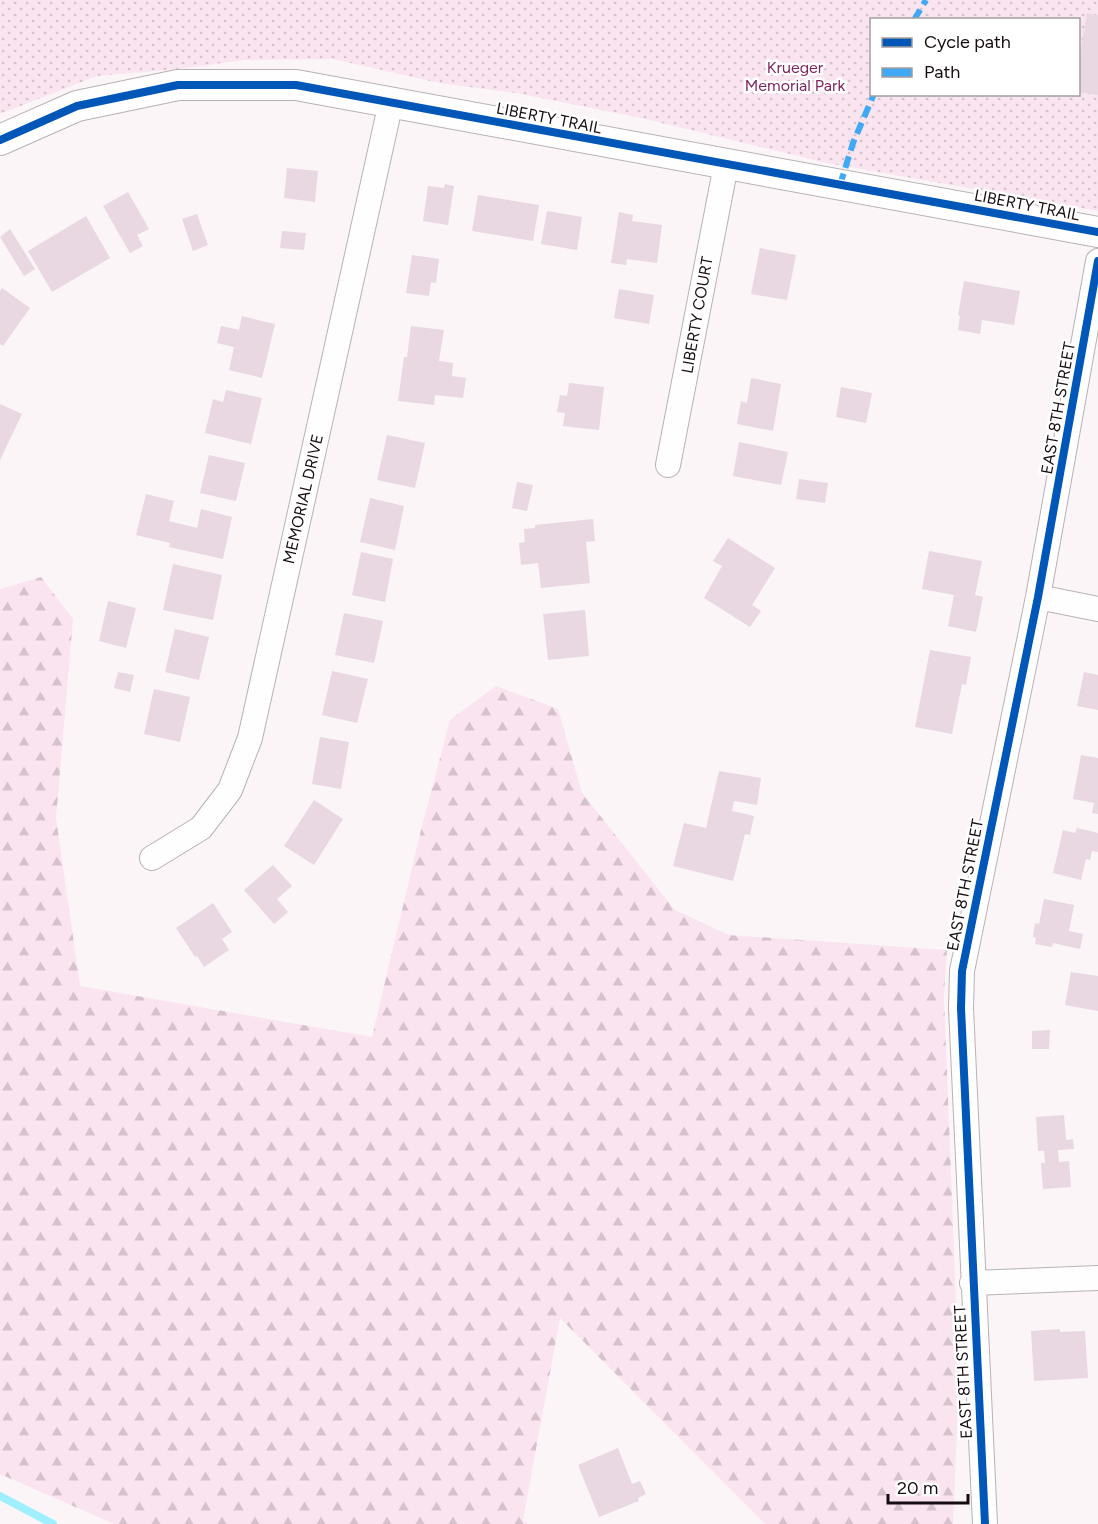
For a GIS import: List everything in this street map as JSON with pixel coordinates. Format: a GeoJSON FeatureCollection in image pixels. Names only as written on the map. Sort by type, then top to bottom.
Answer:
{"type":"FeatureCollection","features":[{"type":"Feature","properties":{"kind":"street","name":"LIBERTY TRAIL"},"geometry":{"type":"LineString","coordinates":[[0,141],[77,106],[178,85],[296,86],[1098,232]]}},
{"type":"Feature","properties":{"kind":"street","name":"MEMORIAL DRIVE"},"geometry":{"type":"LineString","coordinates":[[152,858],[201,828],[230,790],[250,738],[391,102]]}},
{"type":"Feature","properties":{"kind":"street","name":"LIBERTY COURT"},"geometry":{"type":"LineString","coordinates":[[668,465],[726,165]]}},
{"type":"Feature","properties":{"kind":"street","name":"EAST 8TH STREET"},"geometry":{"type":"LineString","coordinates":[[985,1524],[972,1283],[961,1008],[962,971],[1038,597],[1098,261]]}},
{"type":"Feature","properties":{"kind":"street"},"geometry":{"type":"LineString","coordinates":[[1038,597],[1098,609]]}},
{"type":"Feature","properties":{"kind":"street"},"geometry":{"type":"LineString","coordinates":[[972,1283],[1098,1278]]}},
{"type":"Feature","properties":{"kind":"green space","name":"Krueger Memorial Park"},"geometry":{"type":"Polygon","coordinates":[[[0,0],[1098,0],[1098,211],[827,163],[637,117],[516,93],[439,83],[333,59],[244,60],[97,76],[0,114],[0,0]]]}},
{"type":"Feature","properties":{"kind":"green space"},"geometry":{"type":"Polygon","coordinates":[[[41,577],[73,619],[56,818],[80,986],[372,1037],[421,830],[450,720],[496,686],[558,709],[582,793],[675,910],[729,935],[947,950],[944,996],[959,1380],[953,1524],[765,1524],[560,1318],[523,1520],[528,1524],[114,1524],[0,1474],[0,589],[41,577]]]}},
{"type":"Feature","properties":{"kind":"building"},"geometry":{"type":"Polygon","coordinates":[[[1087,13],[1098,15],[1098,95],[1080,92],[1080,55],[1087,13]]]}},
{"type":"Feature","properties":{"kind":"building"},"geometry":{"type":"Polygon","coordinates":[[[287,168],[318,171],[315,202],[284,198],[287,168]]]}},
{"type":"Feature","properties":{"kind":"building"},"geometry":{"type":"Polygon","coordinates":[[[445,184],[454,186],[448,225],[423,221],[428,186],[444,188],[445,184]]]}},
{"type":"Feature","properties":{"kind":"building"},"geometry":{"type":"Polygon","coordinates":[[[128,192],[149,229],[137,235],[143,246],[130,253],[103,206],[128,192]]]}},
{"type":"Feature","properties":{"kind":"building"},"geometry":{"type":"Polygon","coordinates":[[[478,195],[539,205],[533,241],[472,231],[478,195]]]}},
{"type":"Feature","properties":{"kind":"building"},"geometry":{"type":"Polygon","coordinates":[[[547,211],[582,217],[577,250],[541,244],[547,211]]]}},
{"type":"Feature","properties":{"kind":"building"},"geometry":{"type":"Polygon","coordinates":[[[619,212],[633,215],[632,221],[662,225],[657,263],[627,259],[626,265],[611,263],[619,212]]]}},
{"type":"Feature","properties":{"kind":"building"},"geometry":{"type":"Polygon","coordinates":[[[197,214],[208,245],[193,251],[182,219],[197,214]]]}},
{"type":"Feature","properties":{"kind":"building"},"geometry":{"type":"Polygon","coordinates":[[[86,216],[110,258],[52,292],[28,251],[86,216]]]}},
{"type":"Feature","properties":{"kind":"building"},"geometry":{"type":"Polygon","coordinates":[[[10,229],[35,269],[24,276],[0,237],[10,229]]]}},
{"type":"Feature","properties":{"kind":"building"},"geometry":{"type":"Polygon","coordinates":[[[282,231],[306,233],[304,250],[280,248],[282,231]]]}},
{"type":"Feature","properties":{"kind":"building"},"geometry":{"type":"Polygon","coordinates":[[[760,248],[796,255],[787,300],[751,294],[760,248]]]}},
{"type":"Feature","properties":{"kind":"building"},"geometry":{"type":"Polygon","coordinates":[[[412,255],[439,259],[436,283],[431,282],[429,296],[406,293],[412,255]]]}},
{"type":"Feature","properties":{"kind":"building"},"geometry":{"type":"Polygon","coordinates":[[[964,281],[1020,291],[1014,325],[982,320],[980,334],[958,330],[960,316],[958,315],[964,281]]]}},
{"type":"Feature","properties":{"kind":"building"},"geometry":{"type":"Polygon","coordinates":[[[2,288],[30,308],[3,346],[0,344],[0,291],[2,288]]]}},
{"type":"Feature","properties":{"kind":"building"},"geometry":{"type":"Polygon","coordinates":[[[619,289],[654,295],[649,324],[614,318],[619,289]]]}},
{"type":"Feature","properties":{"kind":"building"},"geometry":{"type":"Polygon","coordinates":[[[242,316],[275,324],[262,378],[229,370],[234,347],[217,343],[221,326],[239,330],[242,316]]]}},
{"type":"Feature","properties":{"kind":"building"},"geometry":{"type":"Polygon","coordinates":[[[411,326],[444,330],[439,361],[453,363],[452,376],[466,378],[463,398],[435,395],[434,405],[398,401],[411,326]]]}},
{"type":"Feature","properties":{"kind":"building"},"geometry":{"type":"Polygon","coordinates":[[[751,378],[781,384],[773,431],[737,424],[741,401],[747,403],[751,378]]]}},
{"type":"Feature","properties":{"kind":"building"},"geometry":{"type":"Polygon","coordinates":[[[569,383],[604,387],[599,430],[563,426],[565,413],[557,412],[560,395],[567,396],[569,383]]]}},
{"type":"Feature","properties":{"kind":"building"},"geometry":{"type":"Polygon","coordinates":[[[841,387],[872,393],[866,423],[836,417],[841,387]]]}},
{"type":"Feature","properties":{"kind":"building"},"geometry":{"type":"Polygon","coordinates":[[[226,390],[262,398],[251,444],[205,433],[213,399],[223,402],[226,390]]]}},
{"type":"Feature","properties":{"kind":"building"},"geometry":{"type":"Polygon","coordinates":[[[0,404],[22,414],[0,460],[0,404]]]}},
{"type":"Feature","properties":{"kind":"building"},"geometry":{"type":"Polygon","coordinates":[[[387,435],[425,443],[415,488],[377,480],[387,435]]]}},
{"type":"Feature","properties":{"kind":"building"},"geometry":{"type":"Polygon","coordinates":[[[739,442],[788,452],[781,485],[733,476],[739,442]]]}},
{"type":"Feature","properties":{"kind":"building"},"geometry":{"type":"Polygon","coordinates":[[[209,455],[245,463],[236,501],[200,493],[209,455]]]}},
{"type":"Feature","properties":{"kind":"building"},"geometry":{"type":"Polygon","coordinates":[[[799,479],[828,483],[825,503],[796,499],[799,479]]]}},
{"type":"Feature","properties":{"kind":"building"},"geometry":{"type":"Polygon","coordinates":[[[517,482],[533,485],[527,511],[512,508],[517,482]]]}},
{"type":"Feature","properties":{"kind":"building"},"geometry":{"type":"Polygon","coordinates":[[[146,494],[174,501],[169,521],[197,528],[201,509],[232,517],[223,559],[169,547],[170,543],[136,535],[146,494]]]}},
{"type":"Feature","properties":{"kind":"building"},"geometry":{"type":"Polygon","coordinates":[[[370,498],[404,506],[395,550],[360,542],[370,498]]]}},
{"type":"Feature","properties":{"kind":"building"},"geometry":{"type":"Polygon","coordinates":[[[593,519],[595,541],[586,542],[590,583],[541,588],[538,563],[521,565],[519,543],[525,542],[524,529],[535,528],[535,525],[593,519]]]}},
{"type":"Feature","properties":{"kind":"building"},"geometry":{"type":"Polygon","coordinates":[[[728,538],[775,568],[752,605],[761,611],[750,627],[704,598],[722,566],[713,561],[728,538]]]}},
{"type":"Feature","properties":{"kind":"building"},"geometry":{"type":"Polygon","coordinates":[[[929,551],[982,561],[975,595],[983,597],[976,632],[948,626],[954,595],[922,589],[929,551]]]}},
{"type":"Feature","properties":{"kind":"building"},"geometry":{"type":"Polygon","coordinates":[[[361,552],[393,559],[385,602],[352,595],[361,552]]]}},
{"type":"Feature","properties":{"kind":"building"},"geometry":{"type":"Polygon","coordinates":[[[173,564],[222,575],[213,620],[163,610],[173,564]]]}},
{"type":"Feature","properties":{"kind":"building"},"geometry":{"type":"Polygon","coordinates":[[[108,601],[136,608],[126,648],[99,641],[108,601]]]}},
{"type":"Feature","properties":{"kind":"building"},"geometry":{"type":"Polygon","coordinates":[[[585,610],[589,656],[548,660],[543,614],[585,610]]]}},
{"type":"Feature","properties":{"kind":"building"},"geometry":{"type":"Polygon","coordinates":[[[344,613],[383,621],[374,663],[335,655],[344,613]]]}},
{"type":"Feature","properties":{"kind":"building"},"geometry":{"type":"Polygon","coordinates":[[[175,629],[209,637],[199,680],[165,672],[175,629]]]}},
{"type":"Feature","properties":{"kind":"building"},"geometry":{"type":"Polygon","coordinates":[[[930,650],[971,657],[966,685],[962,684],[952,734],[915,727],[930,650]]]}},
{"type":"Feature","properties":{"kind":"building"},"geometry":{"type":"Polygon","coordinates":[[[332,671],[368,679],[357,723],[322,715],[332,671]]]}},
{"type":"Feature","properties":{"kind":"building"},"geometry":{"type":"Polygon","coordinates":[[[118,672],[134,675],[130,692],[114,688],[118,672]]]}},
{"type":"Feature","properties":{"kind":"building"},"geometry":{"type":"Polygon","coordinates":[[[1084,672],[1098,675],[1098,710],[1077,706],[1084,672]]]}},
{"type":"Feature","properties":{"kind":"building"},"geometry":{"type":"Polygon","coordinates":[[[154,689],[190,697],[180,742],[144,734],[154,689]]]}},
{"type":"Feature","properties":{"kind":"building"},"geometry":{"type":"Polygon","coordinates":[[[320,737],[349,742],[341,789],[312,784],[320,737]]]}},
{"type":"Feature","properties":{"kind":"building"},"geometry":{"type":"Polygon","coordinates":[[[1081,755],[1098,758],[1098,814],[1092,813],[1094,803],[1073,799],[1081,755]]]}},
{"type":"Feature","properties":{"kind":"building"},"geometry":{"type":"Polygon","coordinates":[[[719,771],[761,778],[757,805],[734,801],[732,811],[754,816],[750,835],[745,834],[733,881],[673,866],[684,823],[706,828],[719,771]]]}},
{"type":"Feature","properties":{"kind":"building"},"geometry":{"type":"Polygon","coordinates":[[[314,800],[343,819],[314,865],[284,846],[314,800]]]}},
{"type":"Feature","properties":{"kind":"building"},"geometry":{"type":"Polygon","coordinates":[[[1077,828],[1098,833],[1098,852],[1092,851],[1090,860],[1086,859],[1081,880],[1053,873],[1063,830],[1075,833],[1077,828]]]}},
{"type":"Feature","properties":{"kind":"building"},"geometry":{"type":"Polygon","coordinates":[[[273,865],[292,886],[277,899],[288,912],[274,924],[244,890],[273,865]]]}},
{"type":"Feature","properties":{"kind":"building"},"geometry":{"type":"Polygon","coordinates":[[[1044,899],[1074,905],[1069,931],[1083,934],[1080,949],[1053,943],[1052,947],[1035,944],[1036,938],[1033,937],[1035,923],[1039,924],[1044,899]]]}},
{"type":"Feature","properties":{"kind":"building"},"geometry":{"type":"Polygon","coordinates":[[[213,903],[232,932],[222,939],[229,950],[204,967],[176,928],[213,903]]]}},
{"type":"Feature","properties":{"kind":"building"},"geometry":{"type":"Polygon","coordinates":[[[1071,972],[1098,976],[1098,1011],[1065,1005],[1071,972]]]}},
{"type":"Feature","properties":{"kind":"building"},"geometry":{"type":"Polygon","coordinates":[[[1050,1030],[1049,1049],[1032,1049],[1032,1031],[1050,1030]]]}},
{"type":"Feature","properties":{"kind":"building"},"geometry":{"type":"Polygon","coordinates":[[[1064,1115],[1066,1140],[1073,1139],[1074,1149],[1058,1150],[1059,1162],[1069,1161],[1071,1187],[1043,1189],[1041,1163],[1045,1163],[1044,1151],[1038,1151],[1036,1117],[1064,1115]]]}},
{"type":"Feature","properties":{"kind":"building"},"geometry":{"type":"Polygon","coordinates":[[[1060,1329],[1060,1332],[1085,1331],[1088,1378],[1034,1381],[1031,1331],[1060,1329]]]}},
{"type":"Feature","properties":{"kind":"building"},"geometry":{"type":"Polygon","coordinates":[[[618,1448],[632,1484],[640,1481],[646,1494],[638,1498],[639,1501],[599,1517],[578,1465],[618,1448]]]}},
{"type":"Feature","properties":{"kind":"waterway"},"geometry":{"type":"LineString","coordinates":[[0,1496],[53,1524]]}},
{"type":"Feature","properties":{"kind":"marked path"},"geometry":{"type":"LineString","coordinates":[[915,18],[926,0]]}},
{"type":"Feature","properties":{"kind":"marked path"},"geometry":{"type":"LineString","coordinates":[[840,185],[853,143],[873,96]]}},
{"type":"Feature","properties":{"kind":"cycle path"},"geometry":{"type":"LineString","coordinates":[[0,140],[77,106],[178,85],[296,85],[1098,232]]}},
{"type":"Feature","properties":{"kind":"cycle path"},"geometry":{"type":"LineString","coordinates":[[985,1524],[961,1008],[962,971],[1038,597],[1098,261]]}}]}
